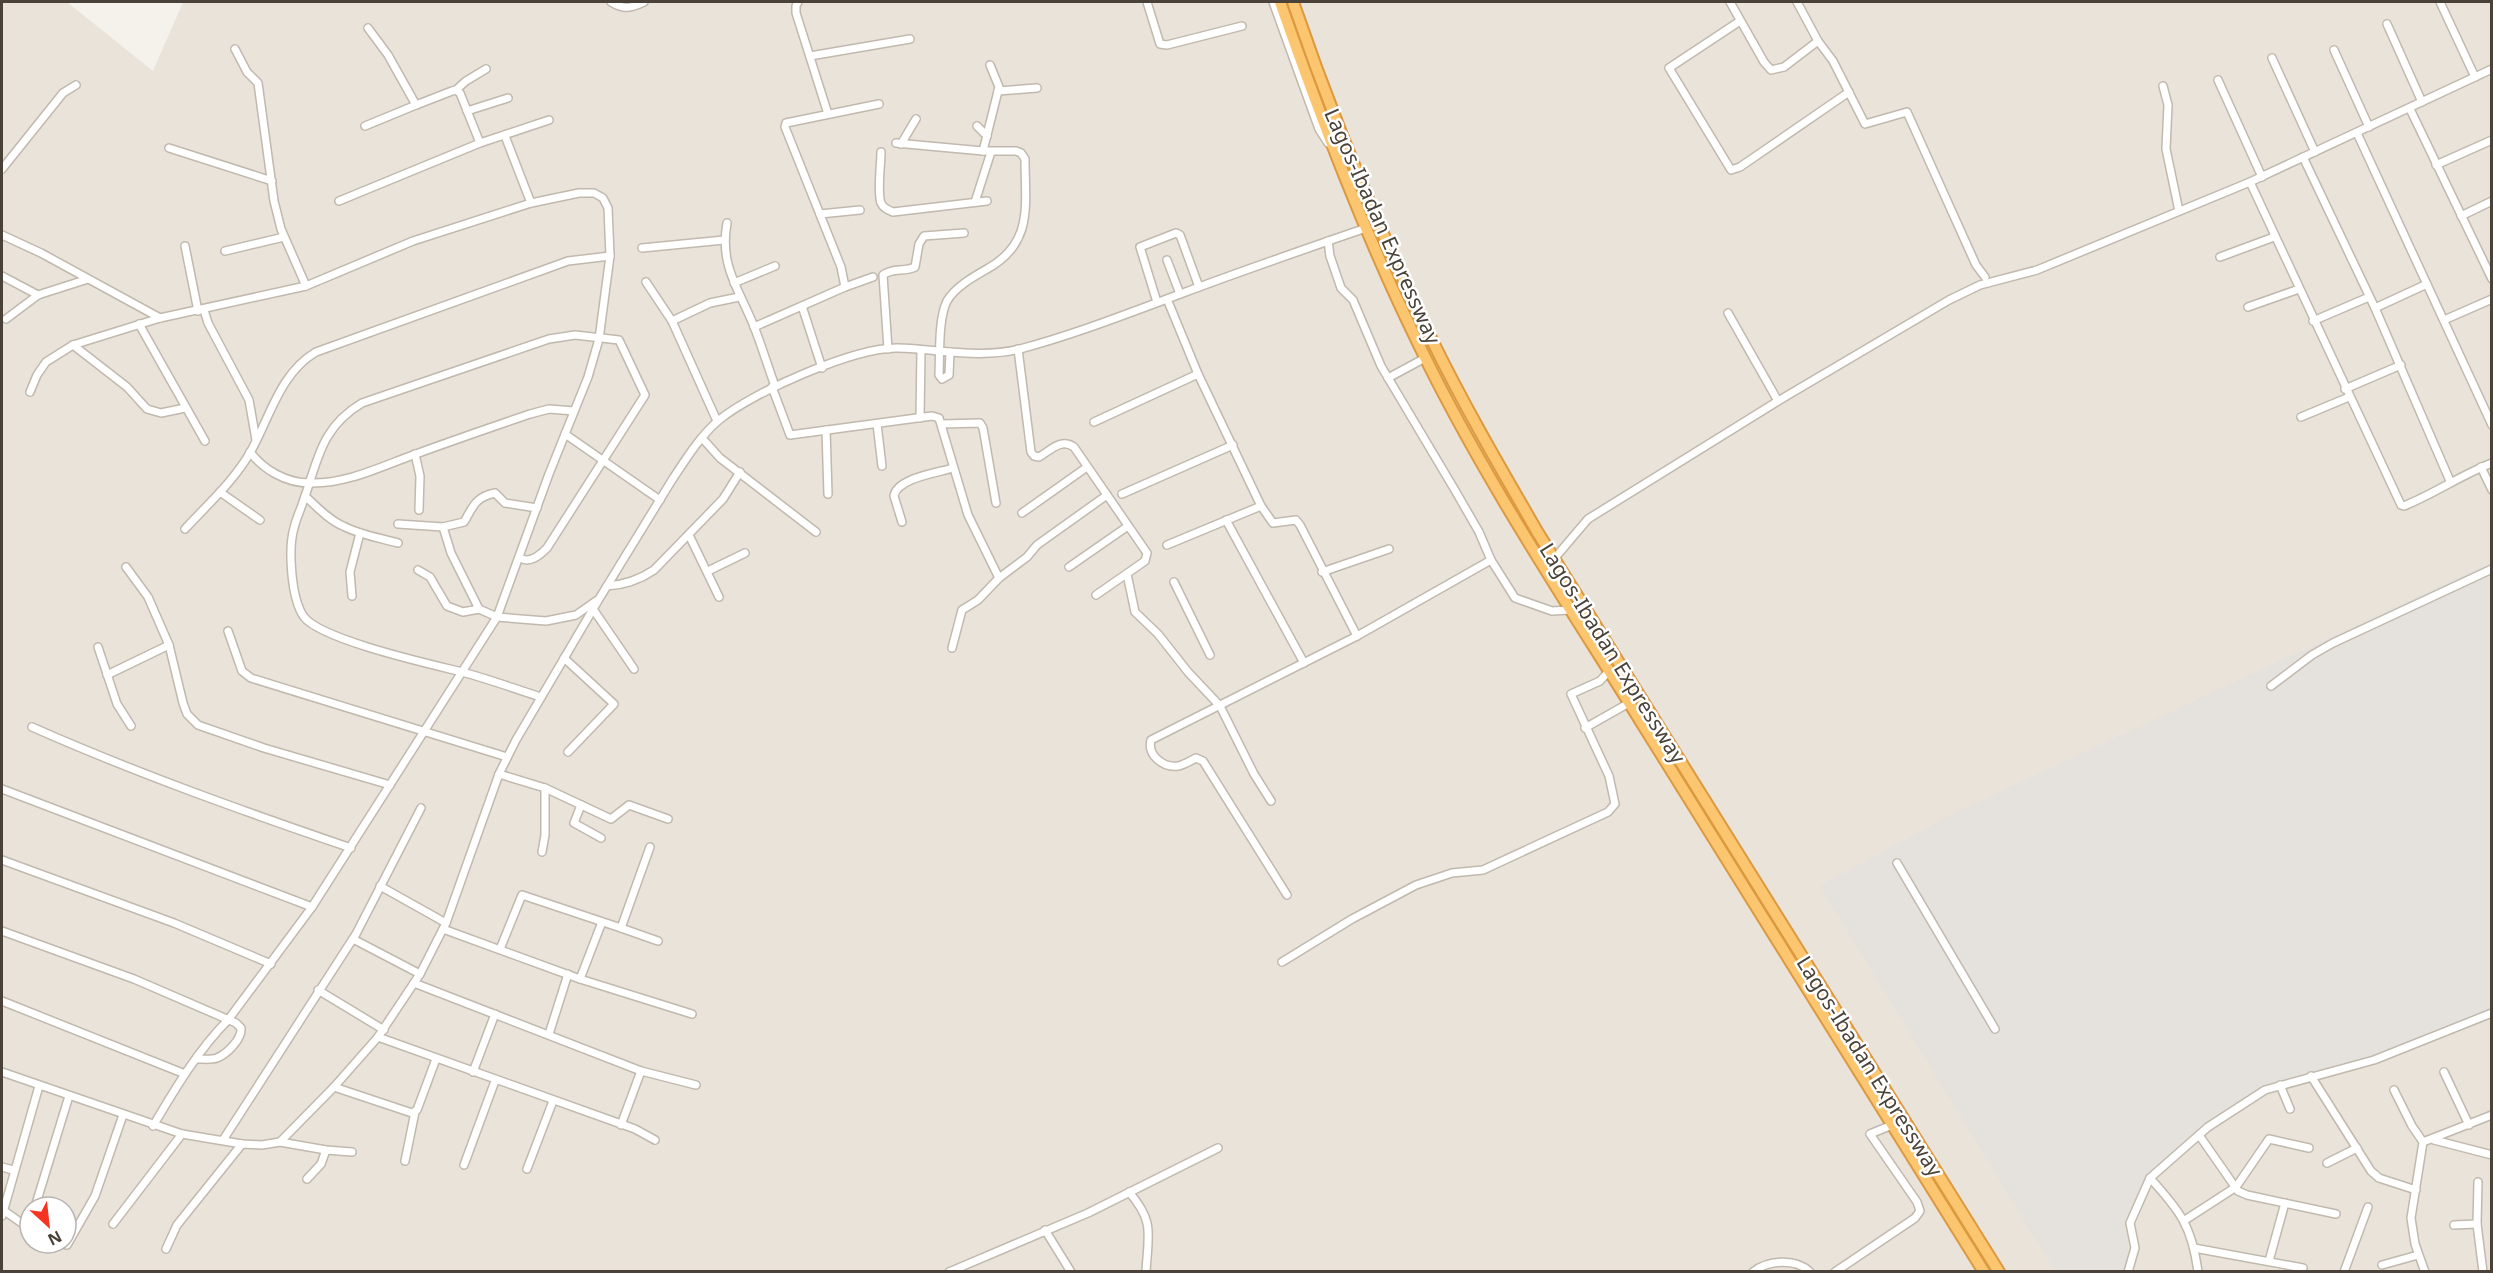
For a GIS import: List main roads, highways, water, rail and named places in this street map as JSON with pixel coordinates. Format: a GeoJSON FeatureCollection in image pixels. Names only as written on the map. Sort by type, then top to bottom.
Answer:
{"type":"FeatureCollection","features":[{"type":"Feature","properties":{"kind":"highway","name":"Lagos-Ibadan Expressway"},"geometry":{"type":"LineString","coordinates":[[1280,2],[1325,128],[1365,228],[1425,358],[1452,409],[1570,610],[1984,1272]]}},
{"type":"Feature","properties":{"kind":"highway","name":"Lagos-Ibadan Expressway"},"geometry":{"type":"LineString","coordinates":[[1293,2],[1336,123],[1375,217],[1432,340],[1464,401],[1538,533],[1999,1272]]}}]}
